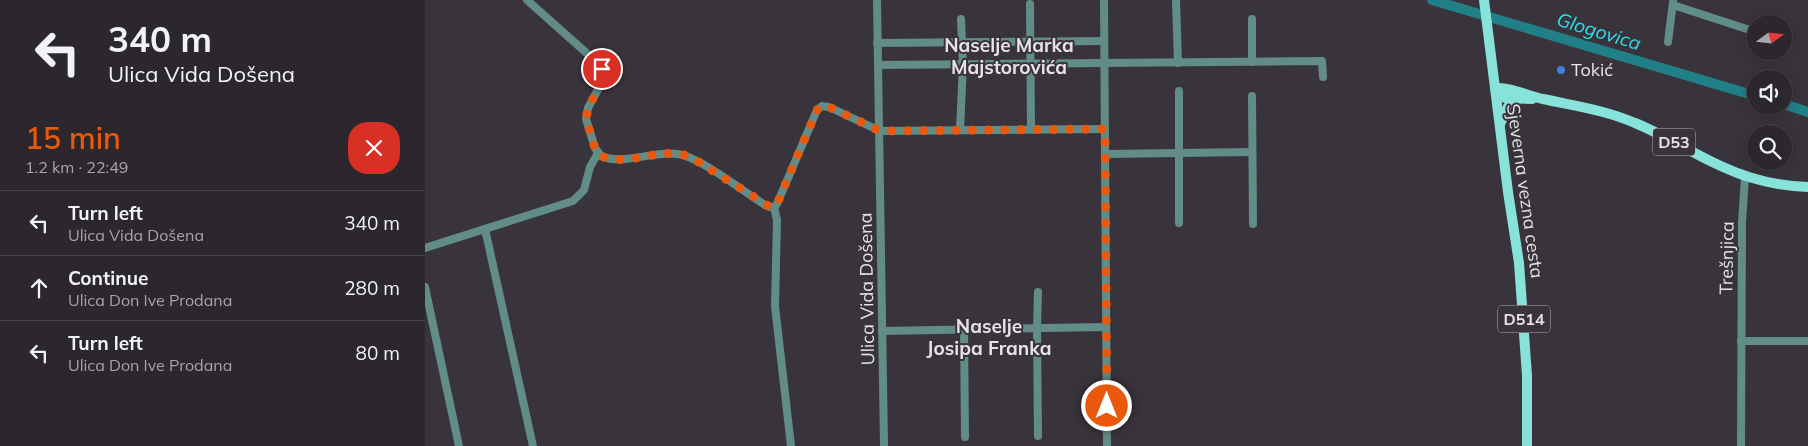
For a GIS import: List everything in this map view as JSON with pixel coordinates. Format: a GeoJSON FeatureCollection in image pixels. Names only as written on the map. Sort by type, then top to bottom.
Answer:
{"type":"FeatureCollection","features":[{"type":"Feature","properties":{"kind":"main road","name":"Sjeverna vezna cesta"},"geometry":{"type":"LineString","coordinates":[[1484,2],[1520,273],[1527,376],[1527,446]]}},
{"type":"Feature","properties":{"kind":"main road","name":"D53"},"geometry":{"type":"LineString","coordinates":[[1495,90],[1505,98],[1540,98]]}},
{"type":"Feature","properties":{"kind":"main road","name":"D53"},"geometry":{"type":"LineString","coordinates":[[1495,90],[1519,91],[1540,98],[1592,108],[1612,114],[1637,123],[1723,167],[1745,176],[1783,185],[1808,187]]}},
{"type":"Feature","properties":{"kind":"main road"},"geometry":{"type":"LineString","coordinates":[[1500,127],[1505,110],[1511,103],[1519,99]]}},
{"type":"Feature","properties":{"kind":"street"},"geometry":{"type":"LineString","coordinates":[[527,0],[601,65],[602,82],[588,108],[586,119],[598,153],[603,157],[619,159],[662,154],[689,156],[765,205],[774,207]]}},
{"type":"Feature","properties":{"kind":"street","name":"Ulica Vida Došena"},"geometry":{"type":"LineString","coordinates":[[877,0],[884,446]]}},
{"type":"Feature","properties":{"kind":"street"},"geometry":{"type":"LineString","coordinates":[[1104,0],[1107,446]]}},
{"type":"Feature","properties":{"kind":"street"},"geometry":{"type":"LineString","coordinates":[[1176,0],[1177,63]]}},
{"type":"Feature","properties":{"kind":"street"},"geometry":{"type":"LineString","coordinates":[[1668,42],[1673,2],[1747,29]]}},
{"type":"Feature","properties":{"kind":"street"},"geometry":{"type":"LineString","coordinates":[[1030,4],[1031,129]]}},
{"type":"Feature","properties":{"kind":"street"},"geometry":{"type":"LineString","coordinates":[[960,130],[963,65],[961,19]]}},
{"type":"Feature","properties":{"kind":"street"},"geometry":{"type":"LineString","coordinates":[[1252,19],[1252,62]]}},
{"type":"Feature","properties":{"kind":"street"},"geometry":{"type":"LineString","coordinates":[[877,43],[1104,41]]}},
{"type":"Feature","properties":{"kind":"street"},"geometry":{"type":"LineString","coordinates":[[878,65],[1322,61],[1323,77]]}},
{"type":"Feature","properties":{"kind":"street"},"geometry":{"type":"LineString","coordinates":[[1179,91],[1179,223]]}},
{"type":"Feature","properties":{"kind":"street"},"geometry":{"type":"LineString","coordinates":[[1252,96],[1253,224]]}},
{"type":"Feature","properties":{"kind":"street"},"geometry":{"type":"LineString","coordinates":[[774,207],[777,204],[819,107],[829,107],[880,131],[1105,129]]}},
{"type":"Feature","properties":{"kind":"street"},"geometry":{"type":"LineString","coordinates":[[1106,154],[1252,152]]}},
{"type":"Feature","properties":{"kind":"street"},"geometry":{"type":"LineString","coordinates":[[425,248],[573,201],[584,190],[590,167],[598,153]]}},
{"type":"Feature","properties":{"kind":"street","name":"Trešnjica"},"geometry":{"type":"LineString","coordinates":[[1741,446],[1743,199],[1745,176]]}},
{"type":"Feature","properties":{"kind":"street"},"geometry":{"type":"LineString","coordinates":[[774,207],[777,220],[775,306],[791,446]]}},
{"type":"Feature","properties":{"kind":"street"},"geometry":{"type":"LineString","coordinates":[[485,229],[533,446]]}},
{"type":"Feature","properties":{"kind":"street"},"geometry":{"type":"LineString","coordinates":[[425,288],[427,308],[459,446]]}},
{"type":"Feature","properties":{"kind":"street"},"geometry":{"type":"LineString","coordinates":[[1038,292],[1038,436]]}},
{"type":"Feature","properties":{"kind":"street"},"geometry":{"type":"LineString","coordinates":[[882,331],[1106,327]]}},
{"type":"Feature","properties":{"kind":"street"},"geometry":{"type":"LineString","coordinates":[[964,330],[965,437]]}},
{"type":"Feature","properties":{"kind":"street"},"geometry":{"type":"LineString","coordinates":[[1741,341],[1808,341]]}},
{"type":"Feature","properties":{"kind":"waterway","name":"Glogovica"},"geometry":{"type":"LineString","coordinates":[[1432,0],[1747,93]]}},
{"type":"Feature","properties":{"kind":"waterway","name":"Glogovica"},"geometry":{"type":"LineString","coordinates":[[1792,107],[1808,112]]}},
{"type":"Feature","properties":{"kind":"place","name":"Tokić"},"geometry":{"type":"Point","coordinates":[1561,70]}},
{"type":"Feature","properties":{"kind":"district","name":"Naselje Marka Majstorovića"},"geometry":{"type":"Point","coordinates":[1009,56]}},
{"type":"Feature","properties":{"kind":"district","name":"Naselje Josipa Franka"},"geometry":{"type":"Point","coordinates":[989,337]}},
{"type":"Feature","properties":{"kind":"route"},"geometry":{"type":"LineString","coordinates":[[602,69],[602,82],[588,108],[586,119],[595,148],[601,156],[619,159],[670,153],[689,156],[770,207],[774,207],[777,204],[817,110],[822,106],[829,107],[880,131],[1105,129],[1107,406]]}}]}
